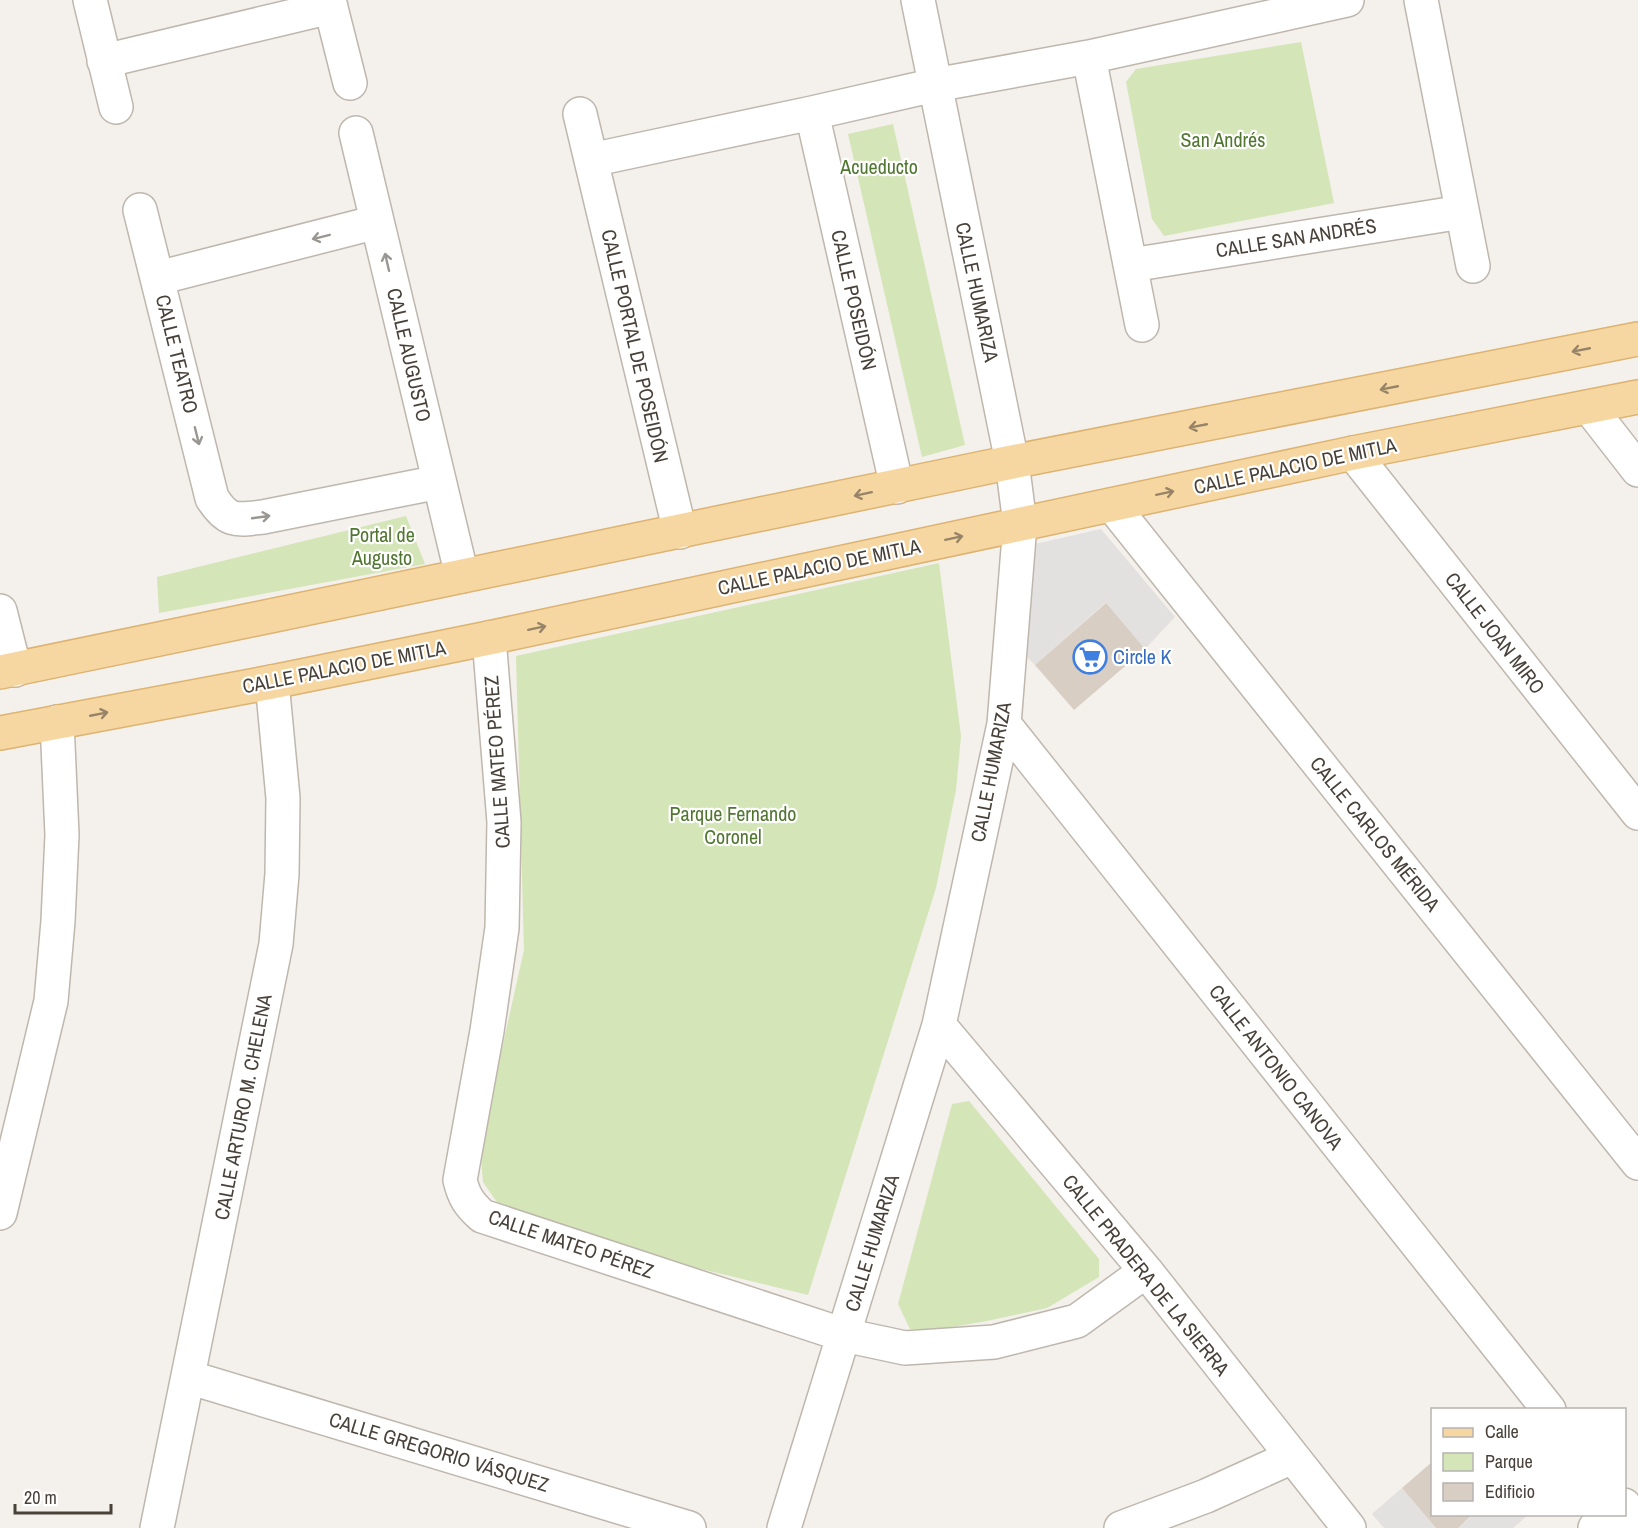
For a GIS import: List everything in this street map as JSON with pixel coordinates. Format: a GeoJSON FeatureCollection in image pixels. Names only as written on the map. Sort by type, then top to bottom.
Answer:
{"type":"FeatureCollection","features":[{"type":"Feature","properties":{"kind":"main road"},"geometry":{"type":"LineString","coordinates":[[7,671],[1012,462],[1638,339]]}},
{"type":"Feature","properties":{"kind":"main road","name":"CALLE PALACIO DE MITLA"},"geometry":{"type":"LineString","coordinates":[[0,733],[272,682],[489,638],[1353,453],[1638,397]]}},
{"type":"Feature","properties":{"kind":"street"},"geometry":{"type":"LineString","coordinates":[[90,0],[116,107]]}},
{"type":"Feature","properties":{"kind":"street","name":"CALLE HUMARIZA"},"geometry":{"type":"LineString","coordinates":[[784,1528],[939,1025],[1004,724],[1020,524],[1012,462],[918,0]]}},
{"type":"Feature","properties":{"kind":"street"},"geometry":{"type":"LineString","coordinates":[[591,160],[934,85],[1089,57],[1347,0]]}},
{"type":"Feature","properties":{"kind":"street"},"geometry":{"type":"LineString","coordinates":[[1421,0],[1473,266]]}},
{"type":"Feature","properties":{"kind":"street"},"geometry":{"type":"LineString","coordinates":[[104,61],[330,4],[350,84]]}},
{"type":"Feature","properties":{"kind":"street"},"geometry":{"type":"LineString","coordinates":[[1089,57],[1142,325]]}},
{"type":"Feature","properties":{"kind":"street","name":"CALLE POSEIDÓN"},"geometry":{"type":"LineString","coordinates":[[812,113],[897,487]]}},
{"type":"Feature","properties":{"kind":"street","name":"CALLE PORTAL DE POSEIDÓN"},"geometry":{"type":"LineString","coordinates":[[580,114],[680,532]]}},
{"type":"Feature","properties":{"kind":"street","name":"CALLE AUGUSTO"},"geometry":{"type":"LineString","coordinates":[[356,133],[462,576]]}},
{"type":"Feature","properties":{"kind":"street","name":"CALLE TEATRO"},"geometry":{"type":"LineString","coordinates":[[140,210],[212,498],[222,513],[239,520],[263,517],[440,482]]}},
{"type":"Feature","properties":{"kind":"street","name":"CALLE SAN ANDRÉS"},"geometry":{"type":"LineString","coordinates":[[1131,265],[1462,212]]}},
{"type":"Feature","properties":{"kind":"street"},"geometry":{"type":"LineString","coordinates":[[158,278],[377,222]]}},
{"type":"Feature","properties":{"kind":"street"},"geometry":{"type":"LineString","coordinates":[[1589,406],[1638,470]]}},
{"type":"Feature","properties":{"kind":"street","name":"CALLE JOAN MIRO"},"geometry":{"type":"LineString","coordinates":[[1353,453],[1638,813]]}},
{"type":"Feature","properties":{"kind":"street","name":"CALLE CARLOS MÉRIDA"},"geometry":{"type":"LineString","coordinates":[[1112,504],[1638,1163]]}},
{"type":"Feature","properties":{"kind":"street"},"geometry":{"type":"LineString","coordinates":[[0,610],[7,671]]}},
{"type":"Feature","properties":{"kind":"street","name":"CALLE MATEO PÉREZ"},"geometry":{"type":"LineString","coordinates":[[489,638],[504,822],[502,928],[487,1031],[460,1180],[463,1193],[470,1205],[482,1216],[844,1335],[905,1348],[994,1342],[1077,1321],[1146,1271]]}},
{"type":"Feature","properties":{"kind":"street","name":"CALLE ARTURO M. CHELENA"},"geometry":{"type":"LineString","coordinates":[[157,1528],[276,944],[282,874],[283,798],[272,682]]}},
{"type":"Feature","properties":{"kind":"street"},"geometry":{"type":"LineString","coordinates":[[0,1213],[51,1001],[62,836],[57,722]]}},
{"type":"Feature","properties":{"kind":"street","name":"CALLE ANTONIO CANOVA"},"geometry":{"type":"LineString","coordinates":[[1004,724],[1547,1408]]}},
{"type":"Feature","properties":{"kind":"street","name":"CALLE PRADERA DE LA SIERRA"},"geometry":{"type":"LineString","coordinates":[[939,1025],[1146,1271],[1349,1528]]}},
{"type":"Feature","properties":{"kind":"street","name":"CALLE GREGORIO VÁSQUEZ"},"geometry":{"type":"LineString","coordinates":[[188,1377],[689,1528]]}},
{"type":"Feature","properties":{"kind":"street"},"geometry":{"type":"LineString","coordinates":[[1121,1528],[1206,1496],[1292,1457]]}},
{"type":"Feature","properties":{"kind":"street"},"geometry":{"type":"LineString","coordinates":[[1626,1508],[1638,1523]]}},
{"type":"Feature","properties":{"kind":"street"},"geometry":{"type":"LineString","coordinates":[[1594,1528],[1611,1516]]}},
{"type":"Feature","properties":{"kind":"green space","name":"San Andrés"},"geometry":{"type":"Polygon","coordinates":[[[1301,42],[1334,203],[1164,236],[1152,219],[1126,82],[1136,69],[1301,42]]]}},
{"type":"Feature","properties":{"kind":"green space","name":"Acueducto"},"geometry":{"type":"Polygon","coordinates":[[[893,124],[965,445],[922,457],[848,134],[893,124]]]}},
{"type":"Feature","properties":{"kind":"green space","name":"Portal de Augusto"},"geometry":{"type":"Polygon","coordinates":[[[406,516],[425,564],[159,613],[157,577],[406,516]]]}},
{"type":"Feature","properties":{"kind":"green space","name":"Parque Fernando Coronel"},"geometry":{"type":"Polygon","coordinates":[[[939,563],[961,736],[956,790],[936,888],[808,1295],[532,1228],[501,1208],[483,1182],[480,1147],[524,950],[516,656],[939,563]]]}},
{"type":"Feature","properties":{"kind":"green space"},"geometry":{"type":"Polygon","coordinates":[[[969,1101],[1099,1259],[1099,1277],[1047,1308],[935,1330],[910,1329],[898,1304],[952,1104],[969,1101]]]}},
{"type":"Feature","properties":{"kind":"shaded area"},"geometry":{"type":"Polygon","coordinates":[[[1101,529],[1175,617],[1145,649],[1105,603],[1035,665],[1027,657],[1035,544],[1101,529]]]}},
{"type":"Feature","properties":{"kind":"shaded area"},"geometry":{"type":"Polygon","coordinates":[[[1402,1488],[1436,1528],[1384,1528],[1372,1514],[1402,1488]]]}},
{"type":"Feature","properties":{"kind":"shaded area"},"geometry":{"type":"Polygon","coordinates":[[[1472,1516],[1527,1516],[1513,1528],[1458,1528],[1472,1516]]]}},
{"type":"Feature","properties":{"kind":"building","name":"Circle K"},"geometry":{"type":"Polygon","coordinates":[[[1106,603],[1145,649],[1074,710],[1035,665],[1106,603]]]}},
{"type":"Feature","properties":{"kind":"building"},"geometry":{"type":"Polygon","coordinates":[[[1431,1463],[1431,1516],[1471,1516],[1458,1528],[1436,1528],[1402,1488],[1431,1463]]]}},
{"type":"Feature","properties":{"kind":"place","name":"Circle K"},"geometry":{"type":"Point","coordinates":[1090,657]}}]}
